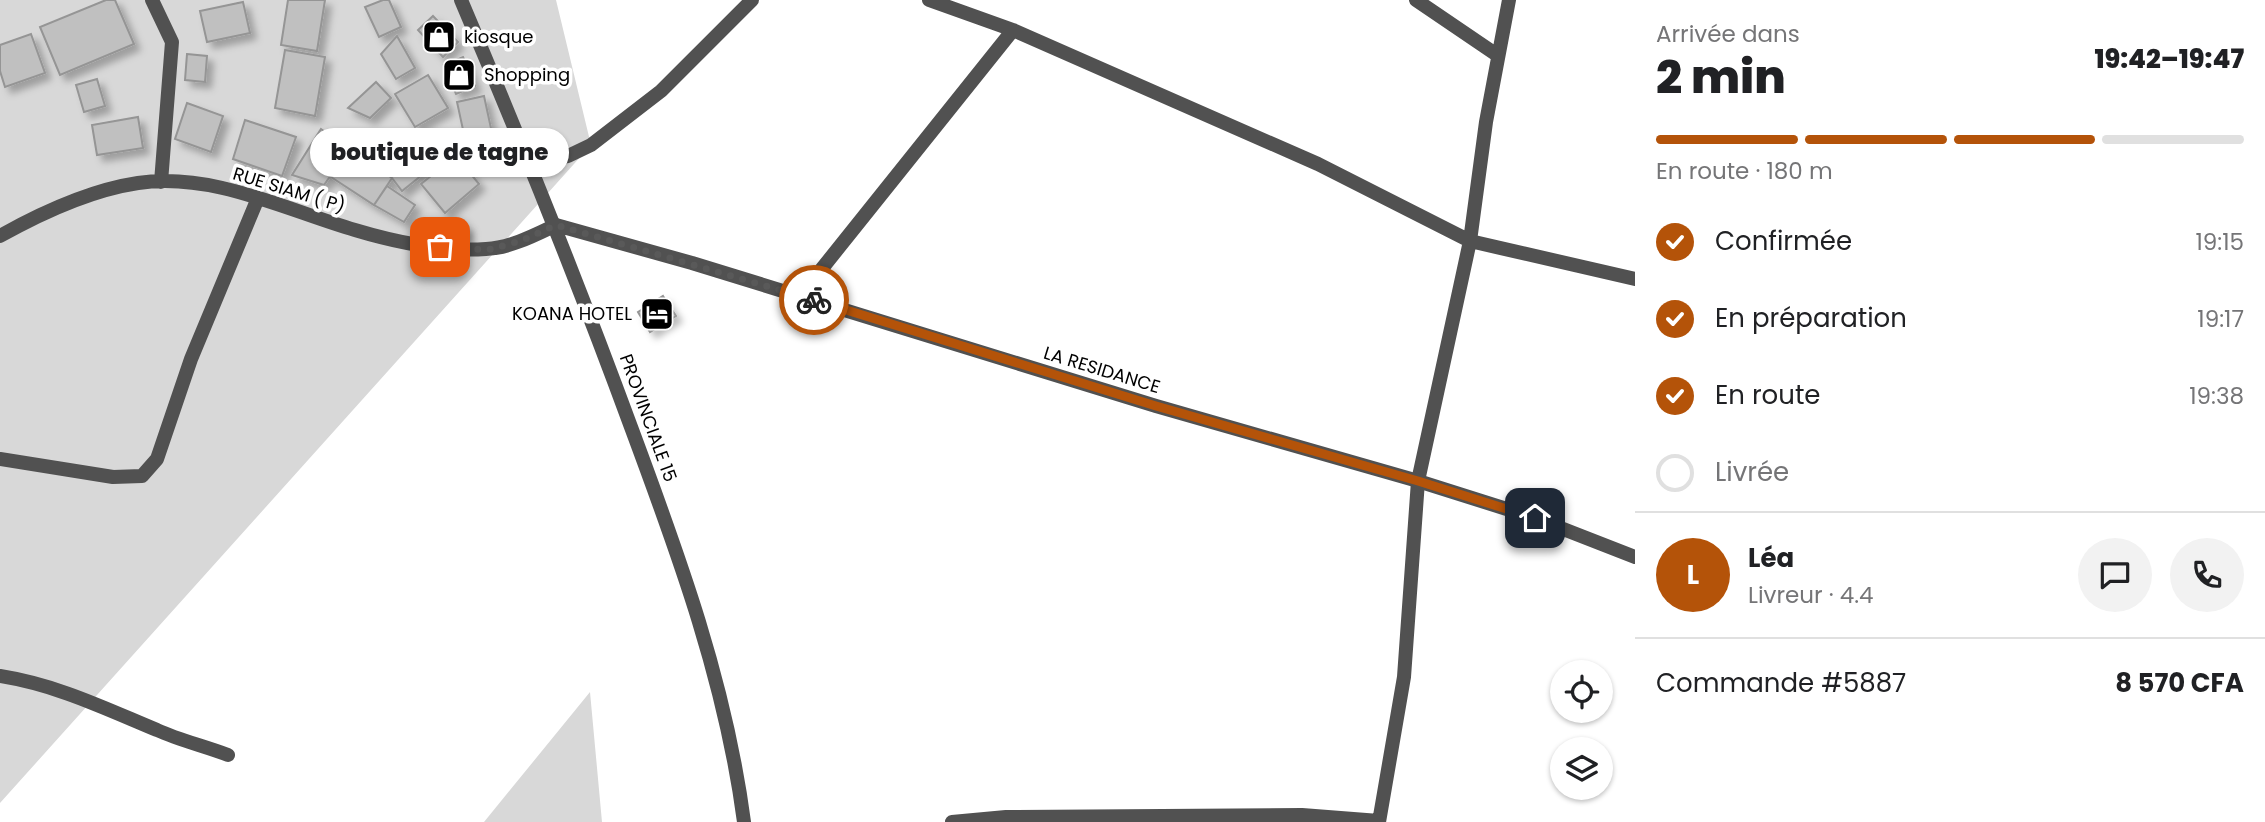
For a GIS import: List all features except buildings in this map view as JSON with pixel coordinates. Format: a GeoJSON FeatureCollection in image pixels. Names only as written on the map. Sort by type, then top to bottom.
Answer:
{"type":"FeatureCollection","features":[{"type":"Feature","properties":{"kind":"street"},"geometry":{"type":"LineString","coordinates":[[152,0],[172,42],[161,182]]}},
{"type":"Feature","properties":{"kind":"street","name":"PROVINCIALE 15"},"geometry":{"type":"LineString","coordinates":[[461,0],[556,225],[674,543],[711,654],[737,768],[744,822]]}},
{"type":"Feature","properties":{"kind":"street"},"geometry":{"type":"LineString","coordinates":[[529,162],[568,156],[590,145],[661,91],[752,0]]}},
{"type":"Feature","properties":{"kind":"street"},"geometry":{"type":"LineString","coordinates":[[929,0],[1013,30],[1318,164],[1470,241],[1635,279]]}},
{"type":"Feature","properties":{"kind":"street"},"geometry":{"type":"LineString","coordinates":[[1416,0],[1497,55]]}},
{"type":"Feature","properties":{"kind":"street"},"geometry":{"type":"LineString","coordinates":[[952,822],[1006,817],[1289,815],[1379,821],[1404,677],[1418,481],[1470,241],[1497,55],[1509,0]]}},
{"type":"Feature","properties":{"kind":"street"},"geometry":{"type":"LineString","coordinates":[[800,296],[1013,30]]}},
{"type":"Feature","properties":{"kind":"street","name":"RUE SIAM ( P)"},"geometry":{"type":"LineString","coordinates":[[6,233],[104,191],[140,183],[161,182],[180,182],[258,198],[357,231],[440,247],[488,250],[523,240],[556,225]]}},
{"type":"Feature","properties":{"kind":"street"},"geometry":{"type":"LineString","coordinates":[[0,459],[113,477],[142,476],[157,459],[191,359],[258,198]]}},
{"type":"Feature","properties":{"kind":"street","name":"LA RESIDANCE"},"geometry":{"type":"LineString","coordinates":[[556,225],[800,296],[1156,406],[1418,481],[1535,518],[1635,556]]}},
{"type":"Feature","properties":{"kind":"street"},"geometry":{"type":"LineString","coordinates":[[0,676],[39,682],[96,702],[159,731],[228,755]]}},
{"type":"Feature","properties":{"kind":"shaded area"},"geometry":{"type":"Polygon","coordinates":[[[0,0],[556,0],[591,145],[0,803],[0,0]]]}},
{"type":"Feature","properties":{"kind":"shaded area"},"geometry":{"type":"Polygon","coordinates":[[[590,692],[602,822],[484,822],[590,692]]]}},
{"type":"Feature","properties":{"kind":"way so far"},"geometry":{"type":"LineString","coordinates":[[440,247],[488,250],[523,240],[556,225],[814,300]]}},
{"type":"Feature","properties":{"kind":"place","name":"kiosque"},"geometry":{"type":"Point","coordinates":[439,37]}},
{"type":"Feature","properties":{"kind":"place","name":"Shopping"},"geometry":{"type":"Point","coordinates":[459,75]}},
{"type":"Feature","properties":{"kind":"place","name":"boutique de tagne"},"geometry":{"type":"Point","coordinates":[440,247]}},
{"type":"Feature","properties":{"kind":"place","name":"KOANA HOTEL"},"geometry":{"type":"Point","coordinates":[657,314]}},
{"type":"Feature","properties":{"kind":"route"},"geometry":{"type":"LineString","coordinates":[[814,300],[1156,406],[1418,481],[1535,518]]}}]}
